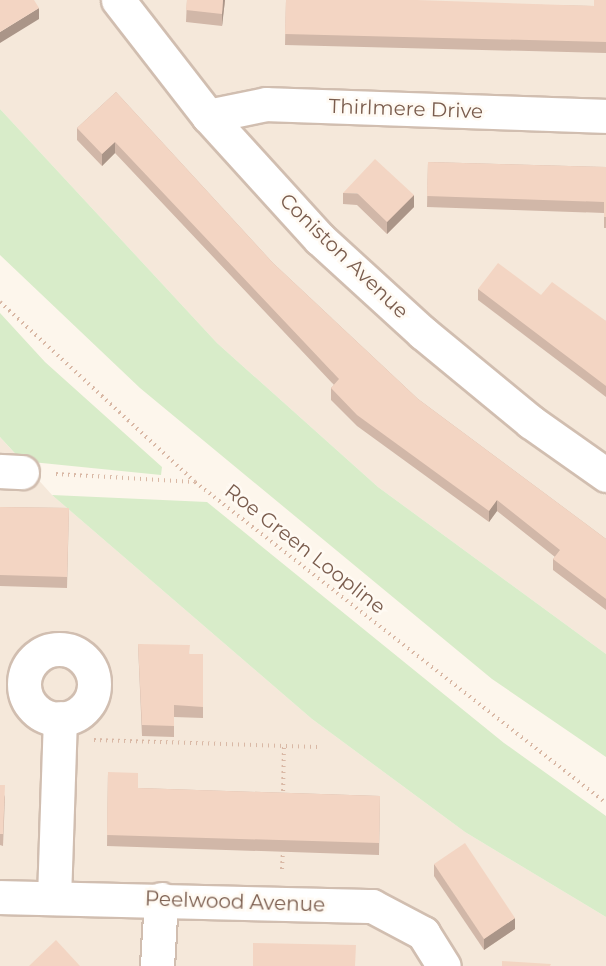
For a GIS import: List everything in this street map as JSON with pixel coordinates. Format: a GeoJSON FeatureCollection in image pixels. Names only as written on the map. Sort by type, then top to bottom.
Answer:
{"type":"FeatureCollection","features":[{"type":"Feature","properties":{"kind":"street","name":"Coniston Avenue"},"geometry":{"type":"LineString","coordinates":[[118,0],[208,116],[320,238],[423,333],[531,422],[606,475]]}},
{"type":"Feature","properties":{"kind":"street","name":"Thirlmere Drive"},"geometry":{"type":"LineString","coordinates":[[208,116],[266,104],[606,116]]}},
{"type":"Feature","properties":{"kind":"street"},"geometry":{"type":"LineString","coordinates":[[54,898],[59,729]]}},
{"type":"Feature","properties":{"kind":"street","name":"Peelwood Avenue"},"geometry":{"type":"LineString","coordinates":[[0,897],[282,903],[389,911],[423,933],[444,966]]}},
{"type":"Feature","properties":{"kind":"street"},"geometry":{"type":"LineString","coordinates":[[158,966],[161,899]]}},
{"type":"Feature","properties":{"kind":"path","name":"Roe Green Loopline"},"geometry":{"type":"LineString","coordinates":[[0,302],[195,482],[606,803]]}},
{"type":"Feature","properties":{"kind":"path"},"geometry":{"type":"LineString","coordinates":[[11,471],[195,482]]}},
{"type":"Feature","properties":{"kind":"path"},"geometry":{"type":"LineString","coordinates":[[59,729],[318,747]]}},
{"type":"Feature","properties":{"kind":"path"},"geometry":{"type":"LineString","coordinates":[[283,802],[284,746]]}},
{"type":"Feature","properties":{"kind":"path"},"geometry":{"type":"LineString","coordinates":[[282,903],[283,836]]}},
{"type":"Feature","properties":{"kind":"shaded area"},"geometry":{"type":"Polygon","coordinates":[[[0,0],[606,0],[606,654],[378,487],[217,343],[0,109],[0,0]]]}},
{"type":"Feature","properties":{"kind":"shaded area"},"geometry":{"type":"Polygon","coordinates":[[[0,437],[52,495],[312,719],[465,832],[606,917],[606,966],[0,966],[0,437]]]}},
{"type":"Feature","properties":{"kind":"green space"},"geometry":{"type":"Polygon","coordinates":[[[0,109],[217,343],[378,487],[606,654],[606,757],[492,679],[140,388],[0,255],[0,109]]]}},
{"type":"Feature","properties":{"kind":"green space"},"geometry":{"type":"Polygon","coordinates":[[[0,313],[45,362],[162,467],[161,475],[22,461],[0,437],[0,313]]]}},
{"type":"Feature","properties":{"kind":"green space"},"geometry":{"type":"Polygon","coordinates":[[[52,495],[207,502],[504,743],[606,816],[606,917],[465,832],[312,719],[52,495]]]}},
{"type":"Feature","properties":{"kind":"building"},"geometry":{"type":"Polygon","coordinates":[[[0,0],[34,0],[39,8],[0,32],[0,0]]]}},
{"type":"Feature","properties":{"kind":"building"},"geometry":{"type":"Polygon","coordinates":[[[187,0],[223,0],[222,14],[186,10],[187,0]]]}},
{"type":"Feature","properties":{"kind":"building"},"geometry":{"type":"Polygon","coordinates":[[[286,0],[417,0],[594,6],[594,0],[606,0],[606,42],[285,34],[286,0]]]}},
{"type":"Feature","properties":{"kind":"building"},"geometry":{"type":"Polygon","coordinates":[[[116,92],[273,263],[418,399],[606,539],[606,599],[553,559],[560,550],[497,500],[489,511],[357,415],[331,388],[339,379],[115,142],[102,154],[77,128],[116,92]]]}},
{"type":"Feature","properties":{"kind":"building"},"geometry":{"type":"Polygon","coordinates":[[[375,159],[414,195],[387,222],[357,193],[343,193],[375,159]]]}},
{"type":"Feature","properties":{"kind":"building"},"geometry":{"type":"Polygon","coordinates":[[[428,162],[606,167],[606,217],[604,217],[604,202],[427,196],[428,162]]]}},
{"type":"Feature","properties":{"kind":"building"},"geometry":{"type":"Polygon","coordinates":[[[498,263],[541,295],[552,282],[606,321],[606,386],[478,289],[498,263]]]}},
{"type":"Feature","properties":{"kind":"building"},"geometry":{"type":"Polygon","coordinates":[[[0,507],[69,508],[67,577],[0,575],[0,507]]]}},
{"type":"Feature","properties":{"kind":"building"},"geometry":{"type":"Polygon","coordinates":[[[138,644],[190,645],[189,654],[203,654],[203,707],[174,705],[174,726],[142,725],[138,644]]]}},
{"type":"Feature","properties":{"kind":"building"},"geometry":{"type":"Polygon","coordinates":[[[108,772],[138,773],[138,788],[380,796],[379,843],[107,835],[108,772]]]}},
{"type":"Feature","properties":{"kind":"building"},"geometry":{"type":"Polygon","coordinates":[[[0,785],[5,785],[3,834],[0,834],[0,785]]]}},
{"type":"Feature","properties":{"kind":"building"},"geometry":{"type":"Polygon","coordinates":[[[465,843],[515,918],[484,939],[434,864],[465,843]]]}},
{"type":"Feature","properties":{"kind":"building"},"geometry":{"type":"Polygon","coordinates":[[[56,940],[80,966],[29,966],[56,940]]]}},
{"type":"Feature","properties":{"kind":"building"},"geometry":{"type":"Polygon","coordinates":[[[253,943],[356,945],[355,966],[253,966],[253,943]]]}},
{"type":"Feature","properties":{"kind":"building"},"geometry":{"type":"Polygon","coordinates":[[[502,961],[551,964],[550,966],[502,966],[502,961]]]}}]}
